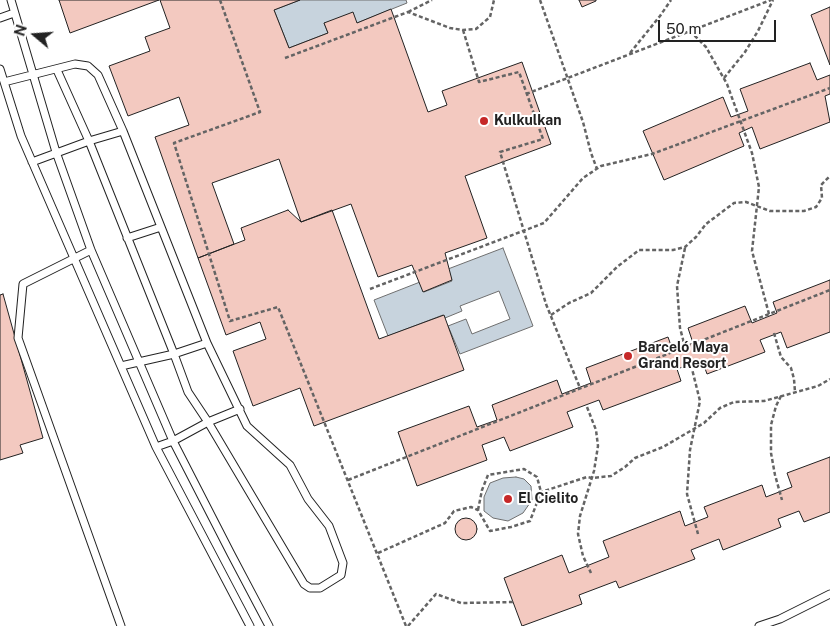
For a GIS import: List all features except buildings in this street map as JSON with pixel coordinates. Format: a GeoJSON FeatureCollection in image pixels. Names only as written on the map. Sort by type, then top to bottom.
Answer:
{"type":"FeatureCollection","features":[{"type":"Feature","properties":{"kind":"lane"},"geometry":{"type":"LineString","coordinates":[[10,0],[56,152],[91,250],[173,441],[269,626]]}},
{"type":"Feature","properties":{"kind":"lane"},"geometry":{"type":"LineString","coordinates":[[0,18],[14,13]]}},
{"type":"Feature","properties":{"kind":"lane"},"geometry":{"type":"LineString","coordinates":[[4,82],[75,64],[88,66],[98,75],[123,131],[207,343],[240,409],[251,430],[290,465],[308,499],[329,526],[343,563],[343,569],[341,575],[320,588],[310,588],[304,584],[208,422],[188,392],[89,141],[57,70]]}},
{"type":"Feature","properties":{"kind":"lane"},"geometry":{"type":"LineString","coordinates":[[0,69],[21,136],[156,447],[250,626]]}},
{"type":"Feature","properties":{"kind":"lane"},"geometry":{"type":"LineString","coordinates":[[32,162],[56,152],[123,131]]}},
{"type":"Feature","properties":{"kind":"lane"},"geometry":{"type":"LineString","coordinates":[[127,238],[161,227]]}},
{"type":"Feature","properties":{"kind":"lane"},"geometry":{"type":"LineString","coordinates":[[91,250],[23,284],[18,338],[121,626]]}},
{"type":"Feature","properties":{"kind":"lane"},"geometry":{"type":"LineString","coordinates":[[121,366],[174,354],[207,343]]}},
{"type":"Feature","properties":{"kind":"lane"},"geometry":{"type":"LineString","coordinates":[[156,447],[173,441],[208,422],[240,409]]}},
{"type":"Feature","properties":{"kind":"lane"},"geometry":{"type":"LineString","coordinates":[[759,626],[780,619],[830,594]]}},
{"type":"Feature","properties":{"kind":"path"},"geometry":{"type":"LineString","coordinates":[[220,0],[260,112],[174,143],[230,321],[278,307],[407,626],[436,594],[461,604],[513,602]]}},
{"type":"Feature","properties":{"kind":"path"},"geometry":{"type":"LineString","coordinates":[[285,58],[408,12],[432,0]]}},
{"type":"Feature","properties":{"kind":"path"},"geometry":{"type":"LineString","coordinates":[[408,12],[450,28],[476,29],[490,17],[494,0]]}},
{"type":"Feature","properties":{"kind":"path"},"geometry":{"type":"LineString","coordinates":[[540,0],[597,168]]}},
{"type":"Feature","properties":{"kind":"path"},"geometry":{"type":"LineString","coordinates":[[629,54],[671,0]]}},
{"type":"Feature","properties":{"kind":"path"},"geometry":{"type":"LineString","coordinates":[[526,94],[769,0]]}},
{"type":"Feature","properties":{"kind":"path"},"geometry":{"type":"LineString","coordinates":[[724,78],[745,52],[758,31],[769,0]]}},
{"type":"Feature","properties":{"kind":"path"},"geometry":{"type":"LineString","coordinates":[[463,30],[479,82],[519,72],[543,139],[500,152],[551,315],[580,388]]}},
{"type":"Feature","properties":{"kind":"path"},"geometry":{"type":"LineString","coordinates":[[690,31],[706,47],[724,78],[752,153],[759,187],[752,251],[769,314]]}},
{"type":"Feature","properties":{"kind":"path"},"geometry":{"type":"LineString","coordinates":[[370,290],[544,223],[583,178],[601,166],[652,154],[830,88]]}},
{"type":"Feature","properties":{"kind":"path"},"geometry":{"type":"LineString","coordinates":[[551,315],[591,293],[617,267],[639,250],[673,250],[685,247],[706,224],[734,203],[746,202],[770,211],[804,211],[816,207],[822,198],[821,185],[830,176]]}},
{"type":"Feature","properties":{"kind":"path"},"geometry":{"type":"LineString","coordinates":[[685,247],[677,286],[680,328],[685,347]]}},
{"type":"Feature","properties":{"kind":"path"},"geometry":{"type":"LineString","coordinates":[[348,480],[830,290]]}},
{"type":"Feature","properties":{"kind":"path"},"geometry":{"type":"LineString","coordinates":[[774,333],[781,357],[792,373],[794,392]]}},
{"type":"Feature","properties":{"kind":"path"},"geometry":{"type":"LineString","coordinates":[[691,365],[700,401],[690,450],[687,494],[698,534]]}},
{"type":"Feature","properties":{"kind":"path"},"geometry":{"type":"LineString","coordinates":[[541,492],[587,477],[611,476],[635,458],[663,447],[704,423],[720,408],[734,402],[764,401],[818,386],[830,379]]}},
{"type":"Feature","properties":{"kind":"path"},"geometry":{"type":"LineString","coordinates":[[781,396],[771,425],[771,454],[774,475],[782,500]]}},
{"type":"Feature","properties":{"kind":"path"},"geometry":{"type":"LineString","coordinates":[[587,407],[596,430],[598,446],[592,478],[580,516],[578,534],[582,556],[591,573]]}},
{"type":"Feature","properties":{"kind":"path"},"geometry":{"type":"LineString","coordinates":[[377,553],[445,523],[454,510],[472,507],[478,510],[490,531],[530,521],[541,492],[537,477],[524,469],[488,475],[482,490],[478,510]]}},
{"type":"Feature","properties":{"kind":"shaded area"},"geometry":{"type":"Polygon","coordinates":[[[300,0],[406,0],[407,3],[357,23],[324,23],[328,33],[289,48],[274,10],[300,0]]]}},
{"type":"Feature","properties":{"kind":"shaded area"},"geometry":{"type":"Polygon","coordinates":[[[503,248],[533,326],[460,354],[448,326],[466,319],[472,334],[510,319],[499,291],[460,306],[462,311],[445,318],[443,315],[388,336],[374,300],[420,282],[424,292],[452,281],[448,269],[503,248]]]}},
{"type":"Feature","properties":{"kind":"shaded area","name":"El Cielito"},"geometry":{"type":"Polygon","coordinates":[[[516,477],[524,479],[531,486],[532,500],[523,513],[508,521],[493,518],[484,511],[484,497],[490,483],[503,478],[516,477]]]}},
{"type":"Feature","properties":{"kind":"place","name":"Kulkulkan"},"geometry":{"type":"Point","coordinates":[484,121]}},
{"type":"Feature","properties":{"kind":"place","name":"Barceló Maya Grand Resort"},"geometry":{"type":"Point","coordinates":[628,356]}},
{"type":"Feature","properties":{"kind":"place","name":"El Cielito"},"geometry":{"type":"Point","coordinates":[508,499]}}]}
